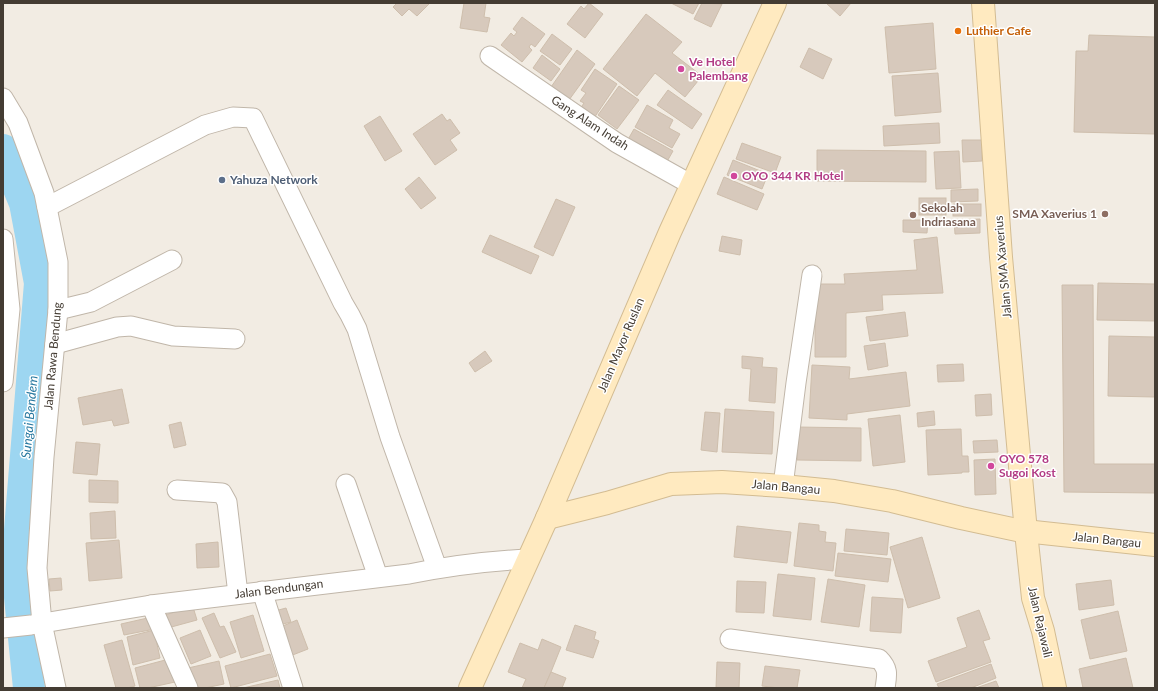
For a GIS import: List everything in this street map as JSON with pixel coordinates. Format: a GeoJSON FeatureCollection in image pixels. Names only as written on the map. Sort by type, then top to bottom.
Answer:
{"type":"FeatureCollection","features":[{"type":"Feature","properties":{"kind":"street","name":"Jalan Mayor Ruslan"},"geometry":{"type":"LineString","coordinates":[[470,688],[547,518],[670,232],[775,3]]}},
{"type":"Feature","properties":{"kind":"street","name":"Jalan SMA Xaverius"},"geometry":{"type":"LineString","coordinates":[[983,3],[1001,257],[1023,505],[1030,532]]}},
{"type":"Feature","properties":{"kind":"street","name":"Gang Alam Indah"},"geometry":{"type":"LineString","coordinates":[[490,56],[617,143],[692,185]]}},
{"type":"Feature","properties":{"kind":"street","name":"Jalan Rawa Bendung"},"geometry":{"type":"LineString","coordinates":[[3,98],[18,123],[44,193],[58,262],[58,310],[44,457],[37,568],[37,624],[56,688]]}},
{"type":"Feature","properties":{"kind":"street"},"geometry":{"type":"LineString","coordinates":[[47,207],[205,125],[233,117],[253,118],[342,303],[357,328],[390,437],[437,568]]}},
{"type":"Feature","properties":{"kind":"street"},"geometry":{"type":"LineString","coordinates":[[3,382],[10,309],[4,248]]}},
{"type":"Feature","properties":{"kind":"street"},"geometry":{"type":"LineString","coordinates":[[58,310],[91,302],[172,260]]}},
{"type":"Feature","properties":{"kind":"street"},"geometry":{"type":"LineString","coordinates":[[783,486],[812,275]]}},
{"type":"Feature","properties":{"kind":"street"},"geometry":{"type":"LineString","coordinates":[[55,344],[117,326],[131,326],[173,336],[235,339]]}},
{"type":"Feature","properties":{"kind":"street","name":"Jalan Bangau"},"geometry":{"type":"LineString","coordinates":[[547,518],[607,503],[671,484],[722,482],[834,491],[892,501],[961,518],[1030,532],[1155,545]]}},
{"type":"Feature","properties":{"kind":"street"},"geometry":{"type":"LineString","coordinates":[[346,484],[378,577]]}},
{"type":"Feature","properties":{"kind":"street"},"geometry":{"type":"LineString","coordinates":[[176,490],[222,493],[225,497],[227,502],[238,594]]}},
{"type":"Feature","properties":{"kind":"street","name":"Jalan Rajawali"},"geometry":{"type":"LineString","coordinates":[[1030,532],[1044,596],[1043,631],[1055,688]]}},
{"type":"Feature","properties":{"kind":"street","name":"Jalan Bendungan"},"geometry":{"type":"LineString","coordinates":[[3,628],[37,624],[152,605],[409,574],[437,568],[528,559]]}},
{"type":"Feature","properties":{"kind":"street"},"geometry":{"type":"LineString","coordinates":[[262,591],[293,688]]}},
{"type":"Feature","properties":{"kind":"street"},"geometry":{"type":"LineString","coordinates":[[152,605],[188,688]]}},
{"type":"Feature","properties":{"kind":"street"},"geometry":{"type":"LineString","coordinates":[[730,639],[879,659],[885,665],[887,671],[885,688]]}},
{"type":"Feature","properties":{"kind":"building"},"geometry":{"type":"Polygon","coordinates":[[[397,3],[430,3],[417,16],[409,9],[402,16],[393,7],[397,3]]]}},
{"type":"Feature","properties":{"kind":"building"},"geometry":{"type":"Polygon","coordinates":[[[464,3],[486,3],[484,17],[490,18],[487,32],[460,28],[464,3]]]}},
{"type":"Feature","properties":{"kind":"building"},"geometry":{"type":"Polygon","coordinates":[[[589,3],[603,14],[585,38],[567,24],[581,6],[584,9],[589,3]]]}},
{"type":"Feature","properties":{"kind":"building"},"geometry":{"type":"Polygon","coordinates":[[[671,3],[699,3],[693,14],[671,3]]]}},
{"type":"Feature","properties":{"kind":"building"},"geometry":{"type":"Polygon","coordinates":[[[702,3],[722,4],[711,27],[694,19],[702,3]]]}},
{"type":"Feature","properties":{"kind":"building"},"geometry":{"type":"Polygon","coordinates":[[[826,3],[851,3],[840,16],[826,3]]]}},
{"type":"Feature","properties":{"kind":"building"},"geometry":{"type":"Polygon","coordinates":[[[646,14],[682,42],[672,53],[702,76],[685,97],[655,73],[637,96],[603,69],[646,14]]]}},
{"type":"Feature","properties":{"kind":"building"},"geometry":{"type":"Polygon","coordinates":[[[522,17],[545,34],[535,47],[531,44],[529,47],[532,50],[522,62],[501,45],[511,33],[514,36],[517,32],[513,29],[522,17]]]}},
{"type":"Feature","properties":{"kind":"building"},"geometry":{"type":"Polygon","coordinates":[[[933,23],[936,69],[889,73],[885,27],[933,23]]]}},
{"type":"Feature","properties":{"kind":"building"},"geometry":{"type":"Polygon","coordinates":[[[552,34],[572,49],[560,65],[540,51],[552,34]]]}},
{"type":"Feature","properties":{"kind":"building"},"geometry":{"type":"Polygon","coordinates":[[[1089,35],[1155,37],[1155,134],[1074,132],[1076,51],[1088,51],[1089,35]]]}},
{"type":"Feature","properties":{"kind":"building"},"geometry":{"type":"Polygon","coordinates":[[[809,48],[832,59],[823,79],[800,67],[809,48]]]}},
{"type":"Feature","properties":{"kind":"building"},"geometry":{"type":"Polygon","coordinates":[[[577,50],[595,64],[569,100],[551,87],[577,50]]]}},
{"type":"Feature","properties":{"kind":"building"},"geometry":{"type":"Polygon","coordinates":[[[542,55],[560,69],[551,81],[533,68],[542,55]]]}},
{"type":"Feature","properties":{"kind":"building"},"geometry":{"type":"Polygon","coordinates":[[[595,69],[617,84],[592,121],[578,112],[584,103],[580,101],[586,93],[581,90],[595,69]]]}},
{"type":"Feature","properties":{"kind":"building"},"geometry":{"type":"Polygon","coordinates":[[[938,73],[941,112],[895,116],[892,76],[938,73]]]}},
{"type":"Feature","properties":{"kind":"building"},"geometry":{"type":"Polygon","coordinates":[[[619,86],[639,100],[617,129],[598,115],[619,86]]]}},
{"type":"Feature","properties":{"kind":"building"},"geometry":{"type":"Polygon","coordinates":[[[668,90],[702,114],[692,129],[657,105],[668,90]]]}},
{"type":"Feature","properties":{"kind":"building"},"geometry":{"type":"Polygon","coordinates":[[[647,105],[673,120],[669,128],[680,134],[672,148],[635,127],[647,105]]]}},
{"type":"Feature","properties":{"kind":"building"},"geometry":{"type":"Polygon","coordinates":[[[442,114],[447,121],[450,119],[460,133],[450,140],[457,150],[435,165],[413,134],[442,114]]]}},
{"type":"Feature","properties":{"kind":"building"},"geometry":{"type":"Polygon","coordinates":[[[380,116],[402,151],[385,161],[364,126],[380,116]]]}},
{"type":"Feature","properties":{"kind":"building"},"geometry":{"type":"Polygon","coordinates":[[[939,123],[940,143],[884,146],[883,126],[939,123]]]}},
{"type":"Feature","properties":{"kind":"building"},"geometry":{"type":"Polygon","coordinates":[[[634,129],[673,151],[665,165],[626,143],[634,129]]]}},
{"type":"Feature","properties":{"kind":"building"},"geometry":{"type":"Polygon","coordinates":[[[962,140],[982,140],[982,161],[963,162],[962,140]]]}},
{"type":"Feature","properties":{"kind":"building"},"geometry":{"type":"Polygon","coordinates":[[[742,143],[781,157],[775,173],[736,159],[742,143]]]}},
{"type":"Feature","properties":{"kind":"building"},"geometry":{"type":"Polygon","coordinates":[[[817,150],[926,151],[926,182],[817,181],[817,150]]]}},
{"type":"Feature","properties":{"kind":"building"},"geometry":{"type":"Polygon","coordinates":[[[959,151],[961,188],[936,189],[934,152],[959,151]]]}},
{"type":"Feature","properties":{"kind":"building"},"geometry":{"type":"Polygon","coordinates":[[[733,160],[768,174],[762,189],[727,175],[733,160]]]}},
{"type":"Feature","properties":{"kind":"building"},"geometry":{"type":"Polygon","coordinates":[[[419,177],[436,198],[421,209],[405,189],[419,177]]]}},
{"type":"Feature","properties":{"kind":"building"},"geometry":{"type":"Polygon","coordinates":[[[724,177],[764,194],[757,210],[717,194],[724,177]]]}},
{"type":"Feature","properties":{"kind":"building"},"geometry":{"type":"Polygon","coordinates":[[[978,189],[978,201],[951,202],[951,190],[978,189]]]}},
{"type":"Feature","properties":{"kind":"building"},"geometry":{"type":"Polygon","coordinates":[[[919,198],[946,198],[946,215],[919,215],[919,198]]]}},
{"type":"Feature","properties":{"kind":"building"},"geometry":{"type":"Polygon","coordinates":[[[556,199],[575,207],[553,256],[534,247],[556,199]]]}},
{"type":"Feature","properties":{"kind":"building"},"geometry":{"type":"Polygon","coordinates":[[[953,204],[981,204],[981,216],[953,216],[953,204]]]}},
{"type":"Feature","properties":{"kind":"building"},"geometry":{"type":"Polygon","coordinates":[[[980,219],[980,233],[955,234],[954,220],[980,219]]]}},
{"type":"Feature","properties":{"kind":"building"},"geometry":{"type":"Polygon","coordinates":[[[903,220],[928,220],[927,233],[903,232],[903,220]]]}},
{"type":"Feature","properties":{"kind":"building"},"geometry":{"type":"Polygon","coordinates":[[[490,235],[539,256],[531,274],[482,252],[490,235]]]}},
{"type":"Feature","properties":{"kind":"building"},"geometry":{"type":"Polygon","coordinates":[[[722,236],[742,240],[740,255],[719,251],[722,236]]]}},
{"type":"Feature","properties":{"kind":"building"},"geometry":{"type":"Polygon","coordinates":[[[937,237],[943,293],[882,295],[883,310],[846,313],[846,357],[815,357],[815,284],[845,284],[844,274],[917,270],[914,240],[937,237]]]}},
{"type":"Feature","properties":{"kind":"building"},"geometry":{"type":"Polygon","coordinates":[[[1098,283],[1155,284],[1155,321],[1097,320],[1098,283]]]}},
{"type":"Feature","properties":{"kind":"building"},"geometry":{"type":"Polygon","coordinates":[[[1062,285],[1093,285],[1094,464],[1155,464],[1155,493],[1064,492],[1062,285]]]}},
{"type":"Feature","properties":{"kind":"building"},"geometry":{"type":"Polygon","coordinates":[[[905,312],[908,336],[870,341],[866,317],[905,312]]]}},
{"type":"Feature","properties":{"kind":"building"},"geometry":{"type":"Polygon","coordinates":[[[1109,336],[1155,337],[1155,397],[1108,396],[1109,336]]]}},
{"type":"Feature","properties":{"kind":"building"},"geometry":{"type":"Polygon","coordinates":[[[885,343],[888,366],[868,370],[864,346],[885,343]]]}},
{"type":"Feature","properties":{"kind":"building"},"geometry":{"type":"Polygon","coordinates":[[[485,351],[492,361],[475,372],[469,363],[485,351]]]}},
{"type":"Feature","properties":{"kind":"building"},"geometry":{"type":"Polygon","coordinates":[[[742,356],[763,358],[762,367],[777,368],[775,403],[749,401],[751,369],[742,368],[742,356]]]}},
{"type":"Feature","properties":{"kind":"building"},"geometry":{"type":"Polygon","coordinates":[[[963,364],[964,381],[938,382],[937,365],[963,364]]]}},
{"type":"Feature","properties":{"kind":"building"},"geometry":{"type":"Polygon","coordinates":[[[812,365],[850,367],[849,379],[906,372],[910,406],[847,414],[847,420],[809,418],[812,365]]]}},
{"type":"Feature","properties":{"kind":"building"},"geometry":{"type":"Polygon","coordinates":[[[122,389],[129,423],[114,426],[112,420],[83,425],[78,398],[122,389]]]}},
{"type":"Feature","properties":{"kind":"building"},"geometry":{"type":"Polygon","coordinates":[[[991,394],[992,415],[976,416],[975,395],[991,394]]]}},
{"type":"Feature","properties":{"kind":"building"},"geometry":{"type":"Polygon","coordinates":[[[725,409],[774,412],[772,454],[722,452],[725,409]]]}},
{"type":"Feature","properties":{"kind":"building"},"geometry":{"type":"Polygon","coordinates":[[[934,411],[935,425],[918,427],[917,413],[934,411]]]}},
{"type":"Feature","properties":{"kind":"building"},"geometry":{"type":"Polygon","coordinates":[[[705,412],[720,413],[717,452],[701,450],[705,412]]]}},
{"type":"Feature","properties":{"kind":"building"},"geometry":{"type":"Polygon","coordinates":[[[900,415],[905,462],[873,466],[868,419],[900,415]]]}},
{"type":"Feature","properties":{"kind":"building"},"geometry":{"type":"Polygon","coordinates":[[[181,422],[186,445],[174,448],[169,425],[181,422]]]}},
{"type":"Feature","properties":{"kind":"building"},"geometry":{"type":"Polygon","coordinates":[[[797,427],[861,428],[861,461],[797,460],[797,427]]]}},
{"type":"Feature","properties":{"kind":"building"},"geometry":{"type":"Polygon","coordinates":[[[961,429],[962,456],[968,456],[969,472],[928,475],[926,430],[961,429]]]}},
{"type":"Feature","properties":{"kind":"building"},"geometry":{"type":"Polygon","coordinates":[[[997,440],[998,452],[974,453],[973,441],[997,440]]]}},
{"type":"Feature","properties":{"kind":"building"},"geometry":{"type":"Polygon","coordinates":[[[76,442],[100,444],[97,475],[73,473],[76,442]]]}},
{"type":"Feature","properties":{"kind":"building"},"geometry":{"type":"Polygon","coordinates":[[[995,459],[996,494],[975,495],[974,460],[995,459]]]}},
{"type":"Feature","properties":{"kind":"building"},"geometry":{"type":"Polygon","coordinates":[[[89,480],[118,481],[118,503],[89,502],[89,480]]]}},
{"type":"Feature","properties":{"kind":"building"},"geometry":{"type":"Polygon","coordinates":[[[115,511],[116,538],[91,539],[90,513],[115,511]]]}},
{"type":"Feature","properties":{"kind":"building"},"geometry":{"type":"Polygon","coordinates":[[[799,523],[819,525],[819,531],[826,532],[825,542],[836,543],[833,571],[794,566],[799,523]]]}},
{"type":"Feature","properties":{"kind":"building"},"geometry":{"type":"Polygon","coordinates":[[[737,526],[791,532],[787,563],[734,557],[737,526]]]}},
{"type":"Feature","properties":{"kind":"building"},"geometry":{"type":"Polygon","coordinates":[[[846,529],[889,533],[887,555],[844,551],[846,529]]]}},
{"type":"Feature","properties":{"kind":"building"},"geometry":{"type":"Polygon","coordinates":[[[922,537],[940,598],[908,608],[890,547],[922,537]]]}},
{"type":"Feature","properties":{"kind":"building"},"geometry":{"type":"Polygon","coordinates":[[[119,540],[122,578],[89,581],[86,543],[119,540]]]}},
{"type":"Feature","properties":{"kind":"building"},"geometry":{"type":"Polygon","coordinates":[[[218,542],[219,567],[197,568],[196,544],[218,542]]]}},
{"type":"Feature","properties":{"kind":"building"},"geometry":{"type":"Polygon","coordinates":[[[838,553],[891,559],[888,582],[835,576],[838,553]]]}},
{"type":"Feature","properties":{"kind":"building"},"geometry":{"type":"Polygon","coordinates":[[[778,574],[815,578],[811,620],[773,616],[778,574]]]}},
{"type":"Feature","properties":{"kind":"building"},"geometry":{"type":"Polygon","coordinates":[[[61,578],[62,590],[50,591],[49,579],[61,578]]]}},
{"type":"Feature","properties":{"kind":"building"},"geometry":{"type":"Polygon","coordinates":[[[828,579],[865,585],[859,627],[821,622],[828,579]]]}},
{"type":"Feature","properties":{"kind":"building"},"geometry":{"type":"Polygon","coordinates":[[[1111,580],[1114,605],[1079,610],[1076,584],[1111,580]]]}},
{"type":"Feature","properties":{"kind":"building"},"geometry":{"type":"Polygon","coordinates":[[[737,581],[766,582],[764,613],[736,612],[737,581]]]}},
{"type":"Feature","properties":{"kind":"building"},"geometry":{"type":"Polygon","coordinates":[[[872,597],[903,599],[901,633],[870,631],[872,597]]]}},
{"type":"Feature","properties":{"kind":"building"},"geometry":{"type":"Polygon","coordinates":[[[193,607],[197,620],[164,629],[161,616],[193,607]]]}},
{"type":"Feature","properties":{"kind":"building"},"geometry":{"type":"Polygon","coordinates":[[[286,608],[291,622],[279,625],[275,611],[286,608]]]}},
{"type":"Feature","properties":{"kind":"building"},"geometry":{"type":"Polygon","coordinates":[[[979,610],[990,639],[983,641],[991,662],[936,682],[928,661],[967,647],[957,618],[979,610]]]}},
{"type":"Feature","properties":{"kind":"building"},"geometry":{"type":"Polygon","coordinates":[[[1118,611],[1127,651],[1090,659],[1081,620],[1118,611]]]}},
{"type":"Feature","properties":{"kind":"building"},"geometry":{"type":"Polygon","coordinates":[[[214,613],[220,627],[224,626],[236,652],[220,658],[202,618],[214,613]]]}},
{"type":"Feature","properties":{"kind":"building"},"geometry":{"type":"Polygon","coordinates":[[[253,615],[264,651],[241,658],[230,622],[253,615]]]}},
{"type":"Feature","properties":{"kind":"building"},"geometry":{"type":"Polygon","coordinates":[[[152,617],[155,629],[124,635],[121,624],[152,617]]]}},
{"type":"Feature","properties":{"kind":"building"},"geometry":{"type":"Polygon","coordinates":[[[297,620],[308,649],[290,656],[278,628],[297,620]]]}},
{"type":"Feature","properties":{"kind":"building"},"geometry":{"type":"Polygon","coordinates":[[[575,625],[596,632],[594,639],[599,641],[593,658],[566,650],[575,625]]]}},
{"type":"Feature","properties":{"kind":"building"},"geometry":{"type":"Polygon","coordinates":[[[154,630],[160,658],[133,665],[127,637],[154,630]]]}},
{"type":"Feature","properties":{"kind":"building"},"geometry":{"type":"Polygon","coordinates":[[[200,630],[211,656],[191,664],[180,638],[200,630]]]}},
{"type":"Feature","properties":{"kind":"building"},"geometry":{"type":"Polygon","coordinates":[[[542,639],[561,647],[551,672],[544,688],[522,688],[526,679],[508,672],[520,643],[538,650],[542,639]]]}},
{"type":"Feature","properties":{"kind":"building"},"geometry":{"type":"Polygon","coordinates":[[[122,640],[135,686],[116,688],[104,645],[122,640]]]}},
{"type":"Feature","properties":{"kind":"building"},"geometry":{"type":"Polygon","coordinates":[[[270,654],[277,676],[231,688],[225,666],[270,654]]]}},
{"type":"Feature","properties":{"kind":"building"},"geometry":{"type":"Polygon","coordinates":[[[1126,658],[1133,688],[1083,688],[1079,669],[1126,658]]]}},
{"type":"Feature","properties":{"kind":"building"},"geometry":{"type":"Polygon","coordinates":[[[169,659],[175,682],[148,688],[140,688],[135,668],[169,659]]]}},
{"type":"Feature","properties":{"kind":"building"},"geometry":{"type":"Polygon","coordinates":[[[219,661],[224,684],[205,688],[192,688],[188,668],[219,661]]]}},
{"type":"Feature","properties":{"kind":"building"},"geometry":{"type":"Polygon","coordinates":[[[717,662],[740,663],[739,688],[716,688],[717,662]]]}},
{"type":"Feature","properties":{"kind":"building"},"geometry":{"type":"Polygon","coordinates":[[[991,664],[996,678],[971,688],[939,688],[937,684],[991,664]]]}},
{"type":"Feature","properties":{"kind":"building"},"geometry":{"type":"Polygon","coordinates":[[[765,666],[800,670],[797,688],[762,686],[765,666]]]}},
{"type":"Feature","properties":{"kind":"building"},"geometry":{"type":"Polygon","coordinates":[[[551,672],[566,678],[562,688],[544,688],[551,672]]]}},
{"type":"Feature","properties":{"kind":"building"},"geometry":{"type":"Polygon","coordinates":[[[278,680],[280,688],[243,688],[278,680]]]}},
{"type":"Feature","properties":{"kind":"building"},"geometry":{"type":"Polygon","coordinates":[[[996,681],[999,688],[976,688],[996,681]]]}},
{"type":"Feature","properties":{"kind":"waterway","name":"Sungai Bendem"},"geometry":{"type":"LineString","coordinates":[[3,150],[25,203],[40,283],[17,567],[29,688]]}},
{"type":"Feature","properties":{"kind":"place","name":"Luthier Cafe"},"geometry":{"type":"Point","coordinates":[958,31]}},
{"type":"Feature","properties":{"kind":"place","name":"Ve Hotel Palembang"},"geometry":{"type":"Point","coordinates":[681,69]}},
{"type":"Feature","properties":{"kind":"place","name":"OYO 344 KR Hotel"},"geometry":{"type":"Point","coordinates":[734,176]}},
{"type":"Feature","properties":{"kind":"place","name":"Yahuza Network"},"geometry":{"type":"Point","coordinates":[222,180]}},
{"type":"Feature","properties":{"kind":"place","name":"SMA Xaverius 1"},"geometry":{"type":"Point","coordinates":[1105,214]}},
{"type":"Feature","properties":{"kind":"place","name":"Sekolah Indriasana"},"geometry":{"type":"Point","coordinates":[913,215]}},
{"type":"Feature","properties":{"kind":"place","name":"OYO 578 Sugoi Kost"},"geometry":{"type":"Point","coordinates":[991,466]}}]}
